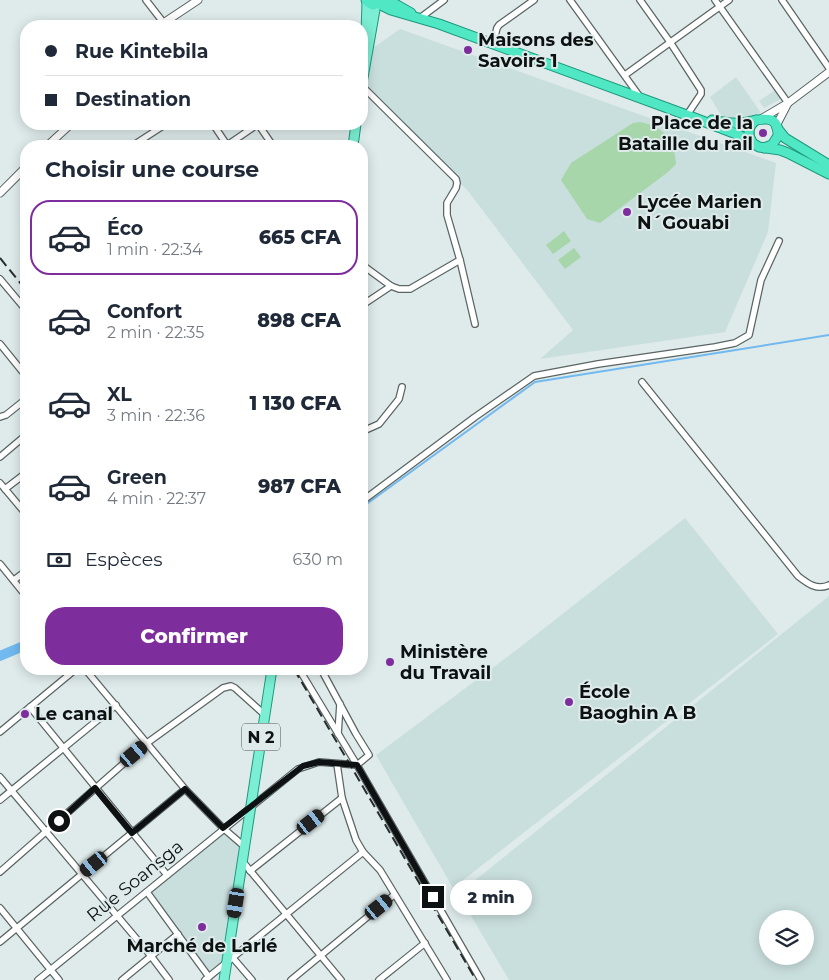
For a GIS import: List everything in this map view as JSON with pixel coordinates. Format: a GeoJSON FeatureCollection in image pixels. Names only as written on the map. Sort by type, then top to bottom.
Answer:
{"type":"FeatureCollection","features":[{"type":"Feature","properties":{"kind":"highway"},"geometry":{"type":"LineString","coordinates":[[366,0],[371,4],[378,2],[402,14],[419,17]]}},
{"type":"Feature","properties":{"kind":"highway"},"geometry":{"type":"LineString","coordinates":[[388,0],[419,17],[640,97],[732,132],[752,142]]}},
{"type":"Feature","properties":{"kind":"highway"},"geometry":{"type":"LineString","coordinates":[[690,116],[734,124],[759,119],[771,120],[785,138],[829,165]]}},
{"type":"Feature","properties":{"kind":"highway"},"geometry":{"type":"LineString","coordinates":[[759,119],[751,125],[749,130],[749,138],[756,146],[788,152],[829,174]]}},
{"type":"Feature","properties":{"kind":"highway"},"geometry":{"type":"LineString","coordinates":[[764,148],[769,147],[776,141],[777,127]]}},
{"type":"Feature","properties":{"kind":"main road"},"geometry":{"type":"LineString","coordinates":[[366,0],[366,20]]}},
{"type":"Feature","properties":{"kind":"main road"},"geometry":{"type":"LineString","coordinates":[[368,47],[378,2]]}},
{"type":"Feature","properties":{"kind":"main road","name":"N 2"},"geometry":{"type":"LineString","coordinates":[[224,980],[230,960],[271,675]]}},
{"type":"Feature","properties":{"kind":"street"},"geometry":{"type":"LineString","coordinates":[[146,0],[158,20]]}},
{"type":"Feature","properties":{"kind":"street"},"geometry":{"type":"LineString","coordinates":[[167,20],[198,0]]}},
{"type":"Feature","properties":{"kind":"street"},"geometry":{"type":"LineString","coordinates":[[419,17],[444,0]]}},
{"type":"Feature","properties":{"kind":"street"},"geometry":{"type":"LineString","coordinates":[[493,44],[499,25],[534,0]]}},
{"type":"Feature","properties":{"kind":"street"},"geometry":{"type":"LineString","coordinates":[[570,0],[640,97]]}},
{"type":"Feature","properties":{"kind":"street"},"geometry":{"type":"LineString","coordinates":[[640,0],[701,90],[701,94],[690,116]]}},
{"type":"Feature","properties":{"kind":"street"},"geometry":{"type":"LineString","coordinates":[[714,0],[788,102]]}},
{"type":"Feature","properties":{"kind":"street"},"geometry":{"type":"LineString","coordinates":[[625,75],[729,0]]}},
{"type":"Feature","properties":{"kind":"street"},"geometry":{"type":"LineString","coordinates":[[759,119],[788,102],[829,70],[782,0]]}},
{"type":"Feature","properties":{"kind":"street"},"geometry":{"type":"LineString","coordinates":[[368,94],[456,179],[456,188],[446,203],[447,215],[475,324]]}},
{"type":"Feature","properties":{"kind":"street"},"geometry":{"type":"LineString","coordinates":[[777,127],[788,102]]}},
{"type":"Feature","properties":{"kind":"street"},"geometry":{"type":"LineString","coordinates":[[54,140],[65,130]]}},
{"type":"Feature","properties":{"kind":"street"},"geometry":{"type":"LineString","coordinates":[[141,140],[157,130]]}},
{"type":"Feature","properties":{"kind":"street"},"geometry":{"type":"LineString","coordinates":[[235,140],[249,130]]}},
{"type":"Feature","properties":{"kind":"street"},"geometry":{"type":"LineString","coordinates":[[0,193],[20,174]]}},
{"type":"Feature","properties":{"kind":"street"},"geometry":{"type":"LineString","coordinates":[[368,497],[475,417],[534,376],[598,364],[716,347],[735,343],[749,335],[761,280],[779,241]]}},
{"type":"Feature","properties":{"kind":"street"},"geometry":{"type":"LineString","coordinates":[[368,269],[391,286],[400,289],[410,289],[460,260]]}},
{"type":"Feature","properties":{"kind":"street"},"geometry":{"type":"LineString","coordinates":[[0,279],[20,303]]}},
{"type":"Feature","properties":{"kind":"street"},"geometry":{"type":"LineString","coordinates":[[368,301],[391,286]]}},
{"type":"Feature","properties":{"kind":"street"},"geometry":{"type":"LineString","coordinates":[[0,344],[20,369]]}},
{"type":"Feature","properties":{"kind":"street"},"geometry":{"type":"LineString","coordinates":[[642,382],[798,576],[810,585],[823,588],[829,585]]}},
{"type":"Feature","properties":{"kind":"street"},"geometry":{"type":"LineString","coordinates":[[368,429],[380,424],[399,399],[402,387]]}},
{"type":"Feature","properties":{"kind":"street"},"geometry":{"type":"LineString","coordinates":[[0,417],[6,415],[20,404]]}},
{"type":"Feature","properties":{"kind":"street"},"geometry":{"type":"LineString","coordinates":[[0,458],[20,440]]}},
{"type":"Feature","properties":{"kind":"street"},"geometry":{"type":"LineString","coordinates":[[5,489],[20,478]]}},
{"type":"Feature","properties":{"kind":"street"},"geometry":{"type":"LineString","coordinates":[[0,483],[20,507]]}},
{"type":"Feature","properties":{"kind":"street"},"geometry":{"type":"LineString","coordinates":[[0,564],[20,588]]}},
{"type":"Feature","properties":{"kind":"street"},"geometry":{"type":"LineString","coordinates":[[14,580],[20,575]]}},
{"type":"Feature","properties":{"kind":"street"},"geometry":{"type":"LineString","coordinates":[[0,732],[69,675]]}},
{"type":"Feature","properties":{"kind":"street"},"geometry":{"type":"LineString","coordinates":[[90,675],[185,789],[223,828],[245,847]]}},
{"type":"Feature","properties":{"kind":"street"},"geometry":{"type":"LineString","coordinates":[[303,675],[357,765],[481,980]]}},
{"type":"Feature","properties":{"kind":"street"},"geometry":{"type":"LineString","coordinates":[[324,675],[369,755],[357,765]]}},
{"type":"Feature","properties":{"kind":"street"},"geometry":{"type":"LineString","coordinates":[[0,872],[148,743],[216,692],[227,686],[235,688],[265,714]]}},
{"type":"Feature","properties":{"kind":"street"},"geometry":{"type":"LineString","coordinates":[[338,734],[340,704]]}},
{"type":"Feature","properties":{"kind":"street"},"geometry":{"type":"LineString","coordinates":[[0,800],[116,705]]}},
{"type":"Feature","properties":{"kind":"street"},"geometry":{"type":"LineString","coordinates":[[30,707],[167,875]]}},
{"type":"Feature","properties":{"kind":"street","name":"Rue Soansga"},"geometry":{"type":"LineString","coordinates":[[38,980],[223,828],[303,766],[319,762],[357,765]]}},
{"type":"Feature","properties":{"kind":"street"},"geometry":{"type":"LineString","coordinates":[[337,764],[342,798],[350,825],[363,852],[380,870],[448,980]]}},
{"type":"Feature","properties":{"kind":"street"},"geometry":{"type":"LineString","coordinates":[[0,776],[169,980]]}},
{"type":"Feature","properties":{"kind":"street"},"geometry":{"type":"LineString","coordinates":[[0,942],[185,789]]}},
{"type":"Feature","properties":{"kind":"street"},"geometry":{"type":"LineString","coordinates":[[250,871],[342,798]]}},
{"type":"Feature","properties":{"kind":"street"},"geometry":{"type":"LineString","coordinates":[[147,892],[207,978],[363,852]]}},
{"type":"Feature","properties":{"kind":"street"},"geometry":{"type":"LineString","coordinates":[[243,862],[341,980]]}},
{"type":"Feature","properties":{"kind":"street"},"geometry":{"type":"LineString","coordinates":[[291,980],[394,895]]}},
{"type":"Feature","properties":{"kind":"street"},"geometry":{"type":"LineString","coordinates":[[0,908],[60,980]]}},
{"type":"Feature","properties":{"kind":"street"},"geometry":{"type":"LineString","coordinates":[[122,980],[178,934]]}},
{"type":"Feature","properties":{"kind":"street"},"geometry":{"type":"LineString","coordinates":[[379,980],[425,943]]}},
{"type":"Feature","properties":{"kind":"street"},"geometry":{"type":"LineString","coordinates":[[230,960],[252,980]]}},
{"type":"Feature","properties":{"kind":"shaded area","name":"Lycée Marien N´Gouabi"},"geometry":{"type":"Polygon","coordinates":[[[400,29],[776,163],[768,232],[725,332],[540,359],[573,330],[468,191],[368,89],[373,48],[400,29]]]}},
{"type":"Feature","properties":{"kind":"shaded area"},"geometry":{"type":"Polygon","coordinates":[[[736,77],[761,113],[742,118],[722,117],[710,97],[736,77]]]}},
{"type":"Feature","properties":{"kind":"shaded area"},"geometry":{"type":"Polygon","coordinates":[[[775,90],[781,99],[764,108],[759,101],[775,90]]]}},
{"type":"Feature","properties":{"kind":"shaded area","name":"École Baoghin A B"},"geometry":{"type":"Polygon","coordinates":[[[685,518],[778,634],[453,888],[376,755],[519,648],[685,518]]]}},
{"type":"Feature","properties":{"kind":"shaded area"},"geometry":{"type":"Polygon","coordinates":[[[829,596],[829,980],[509,980],[458,894],[829,596]]]}},
{"type":"Feature","properties":{"kind":"shaded area","name":"Marché de Larlé"},"geometry":{"type":"Polygon","coordinates":[[[222,830],[240,845],[222,964],[208,973],[151,891],[222,830]]]}},
{"type":"Feature","properties":{"kind":"green space"},"geometry":{"type":"Polygon","coordinates":[[[640,122],[656,127],[667,136],[673,148],[676,164],[600,223],[587,219],[561,180],[571,163],[633,123],[640,122]]]}},
{"type":"Feature","properties":{"kind":"green space"},"geometry":{"type":"Polygon","coordinates":[[[564,231],[571,241],[553,254],[546,245],[564,231]]]}},
{"type":"Feature","properties":{"kind":"green space"},"geometry":{"type":"Polygon","coordinates":[[[574,248],[581,257],[565,269],[558,260],[574,248]]]}},
{"type":"Feature","properties":{"kind":"waterway"},"geometry":{"type":"LineString","coordinates":[[368,503],[535,382],[829,335]]}},
{"type":"Feature","properties":{"kind":"waterway"},"geometry":{"type":"LineString","coordinates":[[0,656],[20,648]]}},
{"type":"Feature","properties":{"kind":"railway"},"geometry":{"type":"LineString","coordinates":[[0,258],[20,283]]}},
{"type":"Feature","properties":{"kind":"railway"},"geometry":{"type":"LineString","coordinates":[[298,675],[476,980]]}},
{"type":"Feature","properties":{"kind":"place","name":"Maisons des Savoirs 1"},"geometry":{"type":"Point","coordinates":[468,50]}},
{"type":"Feature","properties":{"kind":"place","name":"Place de la Bataille du rail"},"geometry":{"type":"Point","coordinates":[763,133]}},
{"type":"Feature","properties":{"kind":"place","name":"Lycée Marien N´Gouabi"},"geometry":{"type":"Point","coordinates":[627,212]}},
{"type":"Feature","properties":{"kind":"place","name":"Ministère du Travail"},"geometry":{"type":"Point","coordinates":[390,662]}},
{"type":"Feature","properties":{"kind":"place","name":"École Baoghin A B"},"geometry":{"type":"Point","coordinates":[569,702]}},
{"type":"Feature","properties":{"kind":"place","name":"Le canal"},"geometry":{"type":"Point","coordinates":[25,714]}},
{"type":"Feature","properties":{"kind":"place","name":"Marché de Larlé"},"geometry":{"type":"Point","coordinates":[202,927]}},
{"type":"Feature","properties":{"kind":"route"},"geometry":{"type":"LineString","coordinates":[[59,821],[95,788],[132,833],[185,789],[223,828],[298,768],[319,762],[357,765],[433,897]]}}]}
